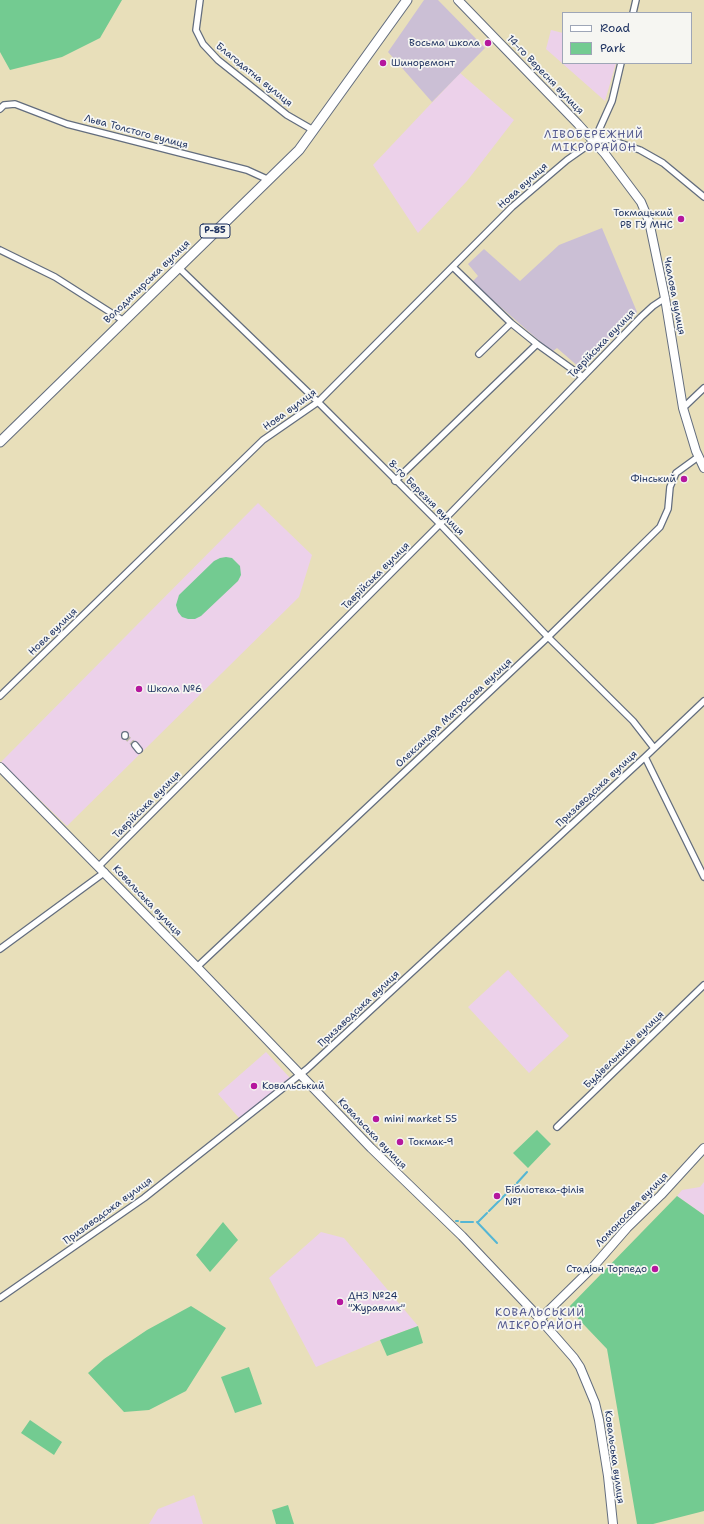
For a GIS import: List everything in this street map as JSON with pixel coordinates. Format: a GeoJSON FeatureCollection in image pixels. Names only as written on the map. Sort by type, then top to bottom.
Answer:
{"type":"FeatureCollection","features":[{"type":"Feature","properties":{"kind":"main road","name":"Володимирська вулиця"},"geometry":{"type":"LineString","coordinates":[[0,442],[299,150],[407,0]]}},
{"type":"Feature","properties":{"kind":"street","name":"Благодатна вулиця"},"geometry":{"type":"LineString","coordinates":[[200,0],[196,30],[203,44],[218,60],[287,115],[313,130]]}},
{"type":"Feature","properties":{"kind":"street","name":"14-го Вересня вулиця"},"geometry":{"type":"LineString","coordinates":[[458,0],[594,141]]}},
{"type":"Feature","properties":{"kind":"street"},"geometry":{"type":"LineString","coordinates":[[633,12],[636,0]]}},
{"type":"Feature","properties":{"kind":"street"},"geometry":{"type":"LineString","coordinates":[[594,141],[612,101],[621,64]]}},
{"type":"Feature","properties":{"kind":"street","name":"Льва Толстого вулиця"},"geometry":{"type":"LineString","coordinates":[[0,109],[4,105],[15,104],[67,124],[247,170],[269,180]]}},
{"type":"Feature","properties":{"kind":"street"},"geometry":{"type":"LineString","coordinates":[[594,141],[608,139],[640,150],[663,163],[704,198]]}},
{"type":"Feature","properties":{"kind":"street","name":"Нова вулиця"},"geometry":{"type":"LineString","coordinates":[[0,696],[263,440],[318,402],[512,207],[567,160],[594,141]]}},
{"type":"Feature","properties":{"kind":"street","name":"Чкалова вулиця"},"geometry":{"type":"LineString","coordinates":[[594,141],[629,184],[641,202],[649,221],[665,298],[683,408],[698,457],[704,468]]}},
{"type":"Feature","properties":{"kind":"street"},"geometry":{"type":"LineString","coordinates":[[0,250],[55,277],[124,321]]}},
{"type":"Feature","properties":{"kind":"street","name":"8-го Березня вулиця"},"geometry":{"type":"LineString","coordinates":[[178,267],[318,402],[395,481],[440,524],[548,638],[633,722],[654,748]]}},
{"type":"Feature","properties":{"kind":"street"},"geometry":{"type":"LineString","coordinates":[[453,267],[511,323],[537,344],[583,376]]}},
{"type":"Feature","properties":{"kind":"street","name":"Таврійська вулиця"},"geometry":{"type":"LineString","coordinates":[[0,949],[102,869],[641,317],[665,298]]}},
{"type":"Feature","properties":{"kind":"street"},"geometry":{"type":"LineString","coordinates":[[479,354],[511,323]]}},
{"type":"Feature","properties":{"kind":"street"},"geometry":{"type":"LineString","coordinates":[[395,481],[537,344]]}},
{"type":"Feature","properties":{"kind":"street"},"geometry":{"type":"LineString","coordinates":[[683,408],[704,388]]}},
{"type":"Feature","properties":{"kind":"street","name":"Олександра Матросова вулиця"},"geometry":{"type":"LineString","coordinates":[[197,966],[548,638],[660,527],[668,509],[670,487],[676,473],[698,457]]}},
{"type":"Feature","properties":{"kind":"street","name":"Призаводська вулиця"},"geometry":{"type":"LineString","coordinates":[[0,1298],[144,1198],[301,1074],[704,701]]}},
{"type":"Feature","properties":{"kind":"street"},"geometry":{"type":"LineString","coordinates":[[645,757],[704,877]]}},
{"type":"Feature","properties":{"kind":"street","name":"Ковальська вулиця"},"geometry":{"type":"LineString","coordinates":[[0,767],[197,966],[371,1148],[462,1236],[574,1358],[580,1367],[595,1403],[599,1420],[608,1476],[613,1524]]}},
{"type":"Feature","properties":{"kind":"street","name":"Будівельників вулиця"},"geometry":{"type":"LineString","coordinates":[[557,1127],[704,985]]}},
{"type":"Feature","properties":{"kind":"street","name":"Ломоносова вулиця"},"geometry":{"type":"LineString","coordinates":[[540,1320],[592,1267],[627,1228],[661,1195],[704,1148]]}},
{"type":"Feature","properties":{"kind":"shaded area"},"geometry":{"type":"Polygon","coordinates":[[[424,0],[438,0],[485,48],[432,102],[388,52],[424,0]]]}},
{"type":"Feature","properties":{"kind":"shaded area"},"geometry":{"type":"Polygon","coordinates":[[[551,30],[562,33],[562,63],[546,49],[551,30]]]}},
{"type":"Feature","properties":{"kind":"shaded area"},"geometry":{"type":"Polygon","coordinates":[[[563,64],[616,64],[605,101],[563,64]]]}},
{"type":"Feature","properties":{"kind":"shaded area"},"geometry":{"type":"Polygon","coordinates":[[[460,73],[514,120],[467,181],[418,233],[373,165],[460,73]]]}},
{"type":"Feature","properties":{"kind":"shaded area"},"geometry":{"type":"Polygon","coordinates":[[[602,228],[637,312],[580,368],[557,348],[552,352],[472,282],[478,276],[468,264],[484,249],[520,281],[559,245],[602,228]]]}},
{"type":"Feature","properties":{"kind":"shaded area","name":"Школа №6"},"geometry":{"type":"Polygon","coordinates":[[[258,503],[312,555],[299,597],[67,826],[1,762],[258,503]]]}},
{"type":"Feature","properties":{"kind":"shaded area"},"geometry":{"type":"Polygon","coordinates":[[[508,970],[569,1036],[529,1073],[468,1007],[508,970]]]}},
{"type":"Feature","properties":{"kind":"shaded area","name":"Ковальський"},"geometry":{"type":"Polygon","coordinates":[[[266,1052],[290,1078],[240,1119],[218,1094],[266,1052]]]}},
{"type":"Feature","properties":{"kind":"shaded area"},"geometry":{"type":"Polygon","coordinates":[[[704,1182],[704,1215],[677,1196],[682,1190],[700,1187],[704,1182]]]}},
{"type":"Feature","properties":{"kind":"shaded area","name":"ДНЗ №24 \"Журавлик\""},"geometry":{"type":"Polygon","coordinates":[[[321,1232],[344,1238],[418,1326],[316,1367],[269,1278],[321,1232]]]}},
{"type":"Feature","properties":{"kind":"shaded area"},"geometry":{"type":"Polygon","coordinates":[[[194,1495],[203,1524],[149,1524],[158,1509],[194,1495]]]}},
{"type":"Feature","properties":{"kind":"green space"},"geometry":{"type":"Polygon","coordinates":[[[0,0],[122,0],[100,38],[62,57],[10,70],[0,52],[0,0]]]}},
{"type":"Feature","properties":{"kind":"green space"},"geometry":{"type":"Polygon","coordinates":[[[226,557],[232,558],[240,566],[241,575],[238,581],[201,616],[195,619],[182,617],[178,612],[176,605],[179,595],[214,561],[226,557]]]}},
{"type":"Feature","properties":{"kind":"green space"},"geometry":{"type":"Polygon","coordinates":[[[537,1130],[551,1144],[528,1168],[513,1153],[537,1130]]]}},
{"type":"Feature","properties":{"kind":"green space"},"geometry":{"type":"Polygon","coordinates":[[[677,1196],[704,1215],[704,1511],[653,1524],[637,1524],[607,1349],[568,1308],[677,1196]]]}},
{"type":"Feature","properties":{"kind":"green space"},"geometry":{"type":"Polygon","coordinates":[[[223,1222],[238,1240],[210,1272],[196,1255],[223,1222]]]}},
{"type":"Feature","properties":{"kind":"green space"},"geometry":{"type":"Polygon","coordinates":[[[191,1306],[226,1328],[186,1391],[149,1410],[124,1412],[88,1373],[104,1359],[147,1330],[191,1306]]]}},
{"type":"Feature","properties":{"kind":"green space"},"geometry":{"type":"Polygon","coordinates":[[[418,1326],[423,1343],[387,1356],[380,1340],[418,1326]]]}},
{"type":"Feature","properties":{"kind":"green space"},"geometry":{"type":"Polygon","coordinates":[[[249,1367],[262,1404],[235,1413],[221,1377],[249,1367]]]}},
{"type":"Feature","properties":{"kind":"green space"},"geometry":{"type":"Polygon","coordinates":[[[30,1420],[62,1442],[54,1455],[21,1433],[30,1420]]]}},
{"type":"Feature","properties":{"kind":"green space"},"geometry":{"type":"Polygon","coordinates":[[[288,1505],[294,1524],[276,1524],[272,1510],[288,1505]]]}},
{"type":"Feature","properties":{"kind":"waterway"},"geometry":{"type":"LineString","coordinates":[[517,1183],[527,1172]]}},
{"type":"Feature","properties":{"kind":"waterway"},"geometry":{"type":"LineString","coordinates":[[489,1211],[515,1185]]}},
{"type":"Feature","properties":{"kind":"waterway"},"geometry":{"type":"LineString","coordinates":[[478,1222],[487,1213]]}},
{"type":"Feature","properties":{"kind":"waterway"},"geometry":{"type":"LineString","coordinates":[[461,1222],[473,1222]]}},
{"type":"Feature","properties":{"kind":"waterway"},"geometry":{"type":"LineString","coordinates":[[477,1222],[497,1243]]}},
{"type":"Feature","properties":{"kind":"tunnel"},"geometry":{"type":"LineString","coordinates":[[125,736],[135,745]]}},
{"type":"Feature","properties":{"kind":"place","name":"Восьма школа"},"geometry":{"type":"Point","coordinates":[488,43]}},
{"type":"Feature","properties":{"kind":"place","name":"Шиноремонт"},"geometry":{"type":"Point","coordinates":[383,63]}},
{"type":"Feature","properties":{"kind":"place","name":"Токмацький РВ ГУ МНС"},"geometry":{"type":"Point","coordinates":[681,219]}},
{"type":"Feature","properties":{"kind":"place","name":"Фінський"},"geometry":{"type":"Point","coordinates":[684,479]}},
{"type":"Feature","properties":{"kind":"place","name":"Школа №6"},"geometry":{"type":"Point","coordinates":[139,689]}},
{"type":"Feature","properties":{"kind":"place","name":"Ковальський"},"geometry":{"type":"Point","coordinates":[254,1086]}},
{"type":"Feature","properties":{"kind":"place","name":"mini market 55"},"geometry":{"type":"Point","coordinates":[376,1119]}},
{"type":"Feature","properties":{"kind":"place","name":"Токмак-9"},"geometry":{"type":"Point","coordinates":[400,1142]}},
{"type":"Feature","properties":{"kind":"place","name":"Бібліотека-філія №1"},"geometry":{"type":"Point","coordinates":[497,1196]}},
{"type":"Feature","properties":{"kind":"place","name":"Стадіон Торпедо"},"geometry":{"type":"Point","coordinates":[655,1269]}},
{"type":"Feature","properties":{"kind":"place","name":"ДНЗ №24 \"Журавлик\""},"geometry":{"type":"Point","coordinates":[340,1302]}},
{"type":"Feature","properties":{"kind":"district","name":"ЛІВОБЕРЕЖНИЙ МІКРОРАЙОН"},"geometry":{"type":"Point","coordinates":[594,141]}},
{"type":"Feature","properties":{"kind":"district","name":"КОВАЛЬСЬКИЙ МІКРОРАЙОН"},"geometry":{"type":"Point","coordinates":[540,1319]}}]}
